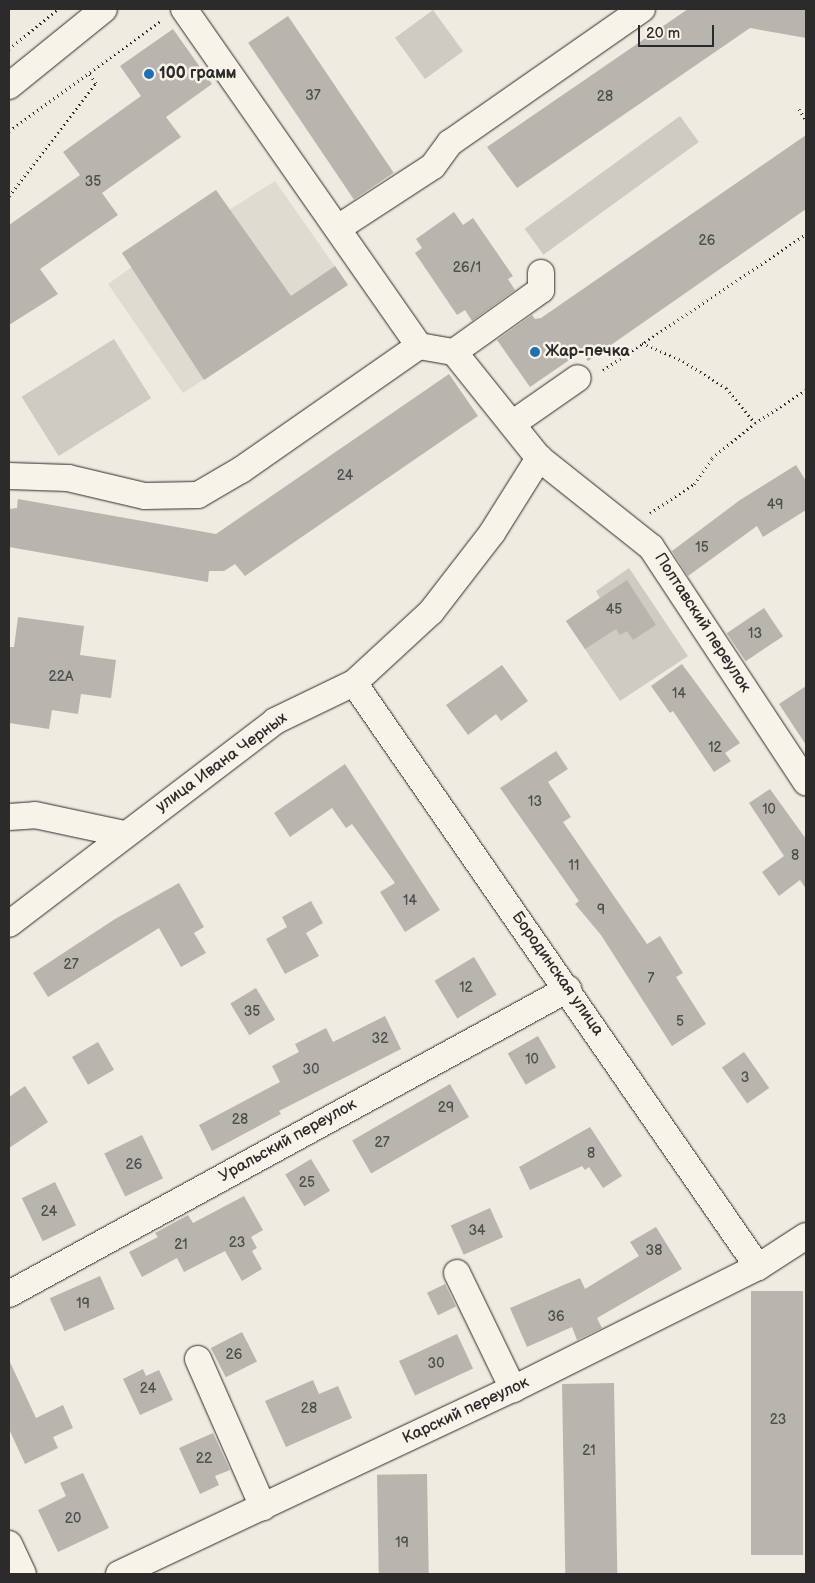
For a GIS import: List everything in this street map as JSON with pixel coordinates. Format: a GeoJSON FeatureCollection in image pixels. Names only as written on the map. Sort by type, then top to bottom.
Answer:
{"type":"FeatureCollection","features":[{"type":"Feature","properties":{"kind":"street"},"geometry":{"type":"LineString","coordinates":[[9,86],[104,9]]}},
{"type":"Feature","properties":{"kind":"street"},"geometry":{"type":"LineString","coordinates":[[338,228],[433,166],[450,143],[642,9]]}},
{"type":"Feature","properties":{"kind":"street"},"geometry":{"type":"LineString","coordinates":[[176,12],[338,228],[419,346]]}},
{"type":"Feature","properties":{"kind":"street"},"geometry":{"type":"LineString","coordinates":[[9,476],[68,478],[145,496],[198,495],[241,470],[419,346],[454,352],[541,290],[541,273]]}},
{"type":"Feature","properties":{"kind":"street","name":"Полтавский переулок"},"geometry":{"type":"LineString","coordinates":[[454,352],[540,458],[651,547],[806,782]]}},
{"type":"Feature","properties":{"kind":"street"},"geometry":{"type":"LineString","coordinates":[[512,424],[578,378]]}},
{"type":"Feature","properties":{"kind":"street","name":"улица Ивана Черных"},"geometry":{"type":"LineString","coordinates":[[9,924],[124,834],[275,721],[354,683],[431,612],[492,533],[540,458]]}},
{"type":"Feature","properties":{"kind":"street","name":"Бородинская улица"},"geometry":{"type":"LineString","coordinates":[[354,683],[568,988],[758,1267]]}},
{"type":"Feature","properties":{"kind":"street"},"geometry":{"type":"LineString","coordinates":[[9,817],[34,815],[124,834]]}},
{"type":"Feature","properties":{"kind":"street","name":"Уральский переулок"},"geometry":{"type":"LineString","coordinates":[[9,1294],[568,988]]}},
{"type":"Feature","properties":{"kind":"street","name":"Карский переулок"},"geometry":{"type":"LineString","coordinates":[[119,1574],[514,1389],[758,1267],[806,1236]]}},
{"type":"Feature","properties":{"kind":"street"},"geometry":{"type":"LineString","coordinates":[[457,1273],[514,1389]]}},
{"type":"Feature","properties":{"kind":"street"},"geometry":{"type":"LineString","coordinates":[[198,1360],[263,1507]]}},
{"type":"Feature","properties":{"kind":"street"},"geometry":{"type":"LineString","coordinates":[[9,1544],[23,1574]]}},
{"type":"Feature","properties":{"kind":"path"},"geometry":{"type":"LineString","coordinates":[[9,49],[58,9]]}},
{"type":"Feature","properties":{"kind":"path"},"geometry":{"type":"LineString","coordinates":[[9,131],[176,12]]}},
{"type":"Feature","properties":{"kind":"path"},"geometry":{"type":"LineString","coordinates":[[9,196],[96,83],[89,73]]}},
{"type":"Feature","properties":{"kind":"path"},"geometry":{"type":"LineString","coordinates":[[799,110],[806,120]]}},
{"type":"Feature","properties":{"kind":"path"},"geometry":{"type":"LineString","coordinates":[[578,378],[602,370],[806,234]]}},
{"type":"Feature","properties":{"kind":"path"},"geometry":{"type":"LineString","coordinates":[[642,344],[683,361],[726,388],[755,423]]}},
{"type":"Feature","properties":{"kind":"path"},"geometry":{"type":"LineString","coordinates":[[626,528],[694,484],[712,458],[755,423],[806,390]]}},
{"type":"Feature","properties":{"kind":"shaded area"},"geometry":{"type":"Polygon","coordinates":[[[433,10],[463,51],[425,79],[395,38],[433,10]]]}},
{"type":"Feature","properties":{"kind":"shaded area"},"geometry":{"type":"Polygon","coordinates":[[[680,116],[699,142],[543,255],[525,229],[680,116]]]}},
{"type":"Feature","properties":{"kind":"shaded area"},"geometry":{"type":"Polygon","coordinates":[[[275,181],[348,285],[183,393],[108,284],[132,267],[122,253],[216,190],[229,210],[275,181]]]}},
{"type":"Feature","properties":{"kind":"shaded area"},"geometry":{"type":"Polygon","coordinates":[[[114,339],[151,398],[59,456],[22,397],[114,339]]]}},
{"type":"Feature","properties":{"kind":"shaded area"},"geometry":{"type":"Polygon","coordinates":[[[629,568],[688,656],[620,701],[566,621],[600,598],[596,591],[629,568]]]}},
{"type":"Feature","properties":{"kind":"building"},"geometry":{"type":"Polygon","coordinates":[[[688,9],[806,9],[806,38],[750,28],[517,188],[487,147],[688,9]]]}},
{"type":"Feature","properties":{"kind":"building"},"geometry":{"type":"Polygon","coordinates":[[[288,16],[394,173],[354,200],[248,43],[288,16]]]}},
{"type":"Feature","properties":{"kind":"building"},"geometry":{"type":"Polygon","coordinates":[[[173,29],[212,84],[166,117],[181,137],[102,193],[118,215],[40,269],[58,294],[9,325],[9,225],[80,175],[63,152],[141,96],[120,66],[173,29]]]}},
{"type":"Feature","properties":{"kind":"building"},"geometry":{"type":"Polygon","coordinates":[[[806,135],[806,209],[588,361],[581,352],[530,387],[497,340],[532,315],[535,319],[541,318],[806,135]]]}},
{"type":"Feature","properties":{"kind":"building"},"geometry":{"type":"Polygon","coordinates":[[[216,190],[291,296],[335,266],[348,285],[204,380],[122,253],[216,190]]]}},
{"type":"Feature","properties":{"kind":"building"},"geometry":{"type":"Polygon","coordinates":[[[454,212],[463,225],[473,218],[513,276],[508,279],[515,290],[472,321],[465,310],[457,315],[415,253],[422,248],[416,239],[454,212]]]}},
{"type":"Feature","properties":{"kind":"building"},"geometry":{"type":"Polygon","coordinates":[[[449,374],[478,416],[245,576],[235,564],[224,571],[209,571],[208,582],[9,547],[9,509],[17,508],[18,499],[216,534],[449,374]]]}},
{"type":"Feature","properties":{"kind":"building"},"geometry":{"type":"Polygon","coordinates":[[[796,465],[806,481],[806,510],[763,537],[757,526],[688,576],[672,551],[740,500],[796,465]]]}},
{"type":"Feature","properties":{"kind":"building"},"geometry":{"type":"Polygon","coordinates":[[[627,580],[656,625],[633,640],[627,631],[620,635],[616,629],[585,649],[566,621],[627,580]]]}},
{"type":"Feature","properties":{"kind":"building"},"geometry":{"type":"Polygon","coordinates":[[[764,608],[783,636],[746,661],[727,633],[764,608]]]}},
{"type":"Feature","properties":{"kind":"building"},"geometry":{"type":"Polygon","coordinates":[[[18,617],[84,626],[80,655],[116,660],[111,698],[81,694],[78,714],[52,710],[49,729],[9,723],[9,647],[14,647],[18,617]]]}},
{"type":"Feature","properties":{"kind":"building"},"geometry":{"type":"Polygon","coordinates":[[[682,664],[740,743],[725,753],[731,761],[714,772],[673,711],[670,713],[651,686],[682,664]]]}},
{"type":"Feature","properties":{"kind":"building"},"geometry":{"type":"Polygon","coordinates":[[[502,665],[528,701],[501,721],[496,714],[468,735],[446,705],[502,665]]]}},
{"type":"Feature","properties":{"kind":"building"},"geometry":{"type":"Polygon","coordinates":[[[806,686],[806,745],[779,704],[806,686]]]}},
{"type":"Feature","properties":{"kind":"building"},"geometry":{"type":"Polygon","coordinates":[[[556,751],[568,769],[548,782],[571,817],[563,822],[647,944],[660,936],[683,973],[676,977],[706,1024],[672,1046],[601,935],[575,904],[579,901],[500,788],[556,751]]]}},
{"type":"Feature","properties":{"kind":"building"},"geometry":{"type":"Polygon","coordinates":[[[345,764],[440,910],[405,932],[380,892],[395,883],[352,824],[346,828],[332,808],[290,837],[274,813],[345,764]]]}},
{"type":"Feature","properties":{"kind":"building"},"geometry":{"type":"Polygon","coordinates":[[[770,789],[806,839],[806,889],[800,880],[779,896],[762,872],[784,856],[749,803],[770,789]]]}},
{"type":"Feature","properties":{"kind":"building"},"geometry":{"type":"Polygon","coordinates":[[[179,883],[204,927],[194,933],[206,953],[181,967],[159,928],[48,997],[33,973],[115,919],[179,883]]]}},
{"type":"Feature","properties":{"kind":"building"},"geometry":{"type":"Polygon","coordinates":[[[311,901],[323,923],[306,933],[319,956],[285,974],[266,939],[287,927],[282,917],[311,901]]]}},
{"type":"Feature","properties":{"kind":"building"},"geometry":{"type":"Polygon","coordinates":[[[474,957],[497,995],[457,1018],[435,981],[474,957]]]}},
{"type":"Feature","properties":{"kind":"building"},"geometry":{"type":"Polygon","coordinates":[[[256,988],[275,1020],[249,1035],[230,1003],[256,988]]]}},
{"type":"Feature","properties":{"kind":"building"},"geometry":{"type":"Polygon","coordinates":[[[385,1016],[401,1049],[279,1111],[281,1114],[212,1151],[199,1125],[280,1082],[272,1066],[299,1052],[295,1044],[326,1028],[333,1042],[385,1016]]]}},
{"type":"Feature","properties":{"kind":"building"},"geometry":{"type":"Polygon","coordinates":[[[538,1036],[556,1067],[526,1085],[508,1054],[538,1036]]]}},
{"type":"Feature","properties":{"kind":"building"},"geometry":{"type":"Polygon","coordinates":[[[98,1042],[114,1070],[88,1085],[72,1057],[98,1042]]]}},
{"type":"Feature","properties":{"kind":"building"},"geometry":{"type":"Polygon","coordinates":[[[744,1052],[769,1088],[747,1104],[722,1067],[744,1052]]]}},
{"type":"Feature","properties":{"kind":"building"},"geometry":{"type":"Polygon","coordinates":[[[450,1084],[469,1117],[371,1173],[352,1140],[450,1084]]]}},
{"type":"Feature","properties":{"kind":"building"},"geometry":{"type":"Polygon","coordinates":[[[25,1086],[48,1122],[9,1148],[9,1097],[25,1086]]]}},
{"type":"Feature","properties":{"kind":"building"},"geometry":{"type":"Polygon","coordinates":[[[590,1127],[622,1176],[603,1188],[589,1167],[585,1170],[582,1166],[530,1190],[519,1167],[590,1127]]]}},
{"type":"Feature","properties":{"kind":"building"},"geometry":{"type":"Polygon","coordinates":[[[142,1135],[163,1178],[125,1197],[104,1153],[142,1135]]]}},
{"type":"Feature","properties":{"kind":"building"},"geometry":{"type":"Polygon","coordinates":[[[311,1159],[330,1191],[304,1206],[285,1174],[311,1159]]]}},
{"type":"Feature","properties":{"kind":"building"},"geometry":{"type":"Polygon","coordinates":[[[55,1182],[76,1225],[43,1241],[22,1198],[55,1182]]]}},
{"type":"Feature","properties":{"kind":"building"},"geometry":{"type":"Polygon","coordinates":[[[244,1196],[263,1230],[251,1237],[257,1248],[252,1251],[262,1269],[242,1281],[225,1251],[184,1272],[177,1258],[142,1277],[129,1252],[158,1237],[155,1233],[188,1215],[193,1223],[244,1196]]]}},
{"type":"Feature","properties":{"kind":"building"},"geometry":{"type":"Polygon","coordinates":[[[490,1208],[503,1237],[464,1255],[451,1225],[490,1208]]]}},
{"type":"Feature","properties":{"kind":"building"},"geometry":{"type":"Polygon","coordinates":[[[656,1227],[682,1269],[597,1318],[602,1328],[577,1340],[572,1327],[527,1347],[510,1308],[580,1278],[585,1289],[639,1256],[630,1242],[656,1227]]]}},
{"type":"Feature","properties":{"kind":"building"},"geometry":{"type":"Polygon","coordinates":[[[100,1276],[115,1309],[64,1331],[50,1298],[100,1276]]]}},
{"type":"Feature","properties":{"kind":"building"},"geometry":{"type":"Polygon","coordinates":[[[445,1284],[456,1306],[438,1315],[427,1293],[445,1284]]]}},
{"type":"Feature","properties":{"kind":"building"},"geometry":{"type":"Polygon","coordinates":[[[751,1291],[803,1291],[803,1555],[751,1555],[751,1291]]]}},
{"type":"Feature","properties":{"kind":"building"},"geometry":{"type":"Polygon","coordinates":[[[242,1332],[257,1361],[226,1377],[211,1348],[242,1332]]]}},
{"type":"Feature","properties":{"kind":"building"},"geometry":{"type":"Polygon","coordinates":[[[457,1334],[473,1368],[415,1395],[399,1361],[457,1334]]]}},
{"type":"Feature","properties":{"kind":"building"},"geometry":{"type":"Polygon","coordinates":[[[9,1360],[36,1418],[63,1405],[73,1428],[53,1437],[58,1448],[25,1464],[9,1429],[9,1360]]]}},
{"type":"Feature","properties":{"kind":"building"},"geometry":{"type":"Polygon","coordinates":[[[143,1369],[146,1376],[159,1370],[173,1400],[140,1415],[123,1379],[143,1369]]]}},
{"type":"Feature","properties":{"kind":"building"},"geometry":{"type":"Polygon","coordinates":[[[313,1380],[319,1394],[338,1386],[352,1418],[286,1447],[265,1401],[313,1380]]]}},
{"type":"Feature","properties":{"kind":"building"},"geometry":{"type":"Polygon","coordinates":[[[614,1383],[617,1574],[565,1574],[562,1384],[614,1383]]]}},
{"type":"Feature","properties":{"kind":"building"},"geometry":{"type":"Polygon","coordinates":[[[213,1433],[230,1470],[215,1476],[219,1485],[200,1494],[179,1448],[213,1433]]]}},
{"type":"Feature","properties":{"kind":"building"},"geometry":{"type":"Polygon","coordinates":[[[83,1473],[109,1528],[58,1552],[38,1510],[66,1496],[60,1483],[83,1473]]]}},
{"type":"Feature","properties":{"kind":"building"},"geometry":{"type":"Polygon","coordinates":[[[427,1474],[429,1574],[379,1574],[377,1475],[427,1474]]]}},
{"type":"Feature","properties":{"kind":"place","name":"100 грамм"},"geometry":{"type":"Point","coordinates":[149,74]}},
{"type":"Feature","properties":{"kind":"place","name":"Жар-печка"},"geometry":{"type":"Point","coordinates":[535,352]}}]}
